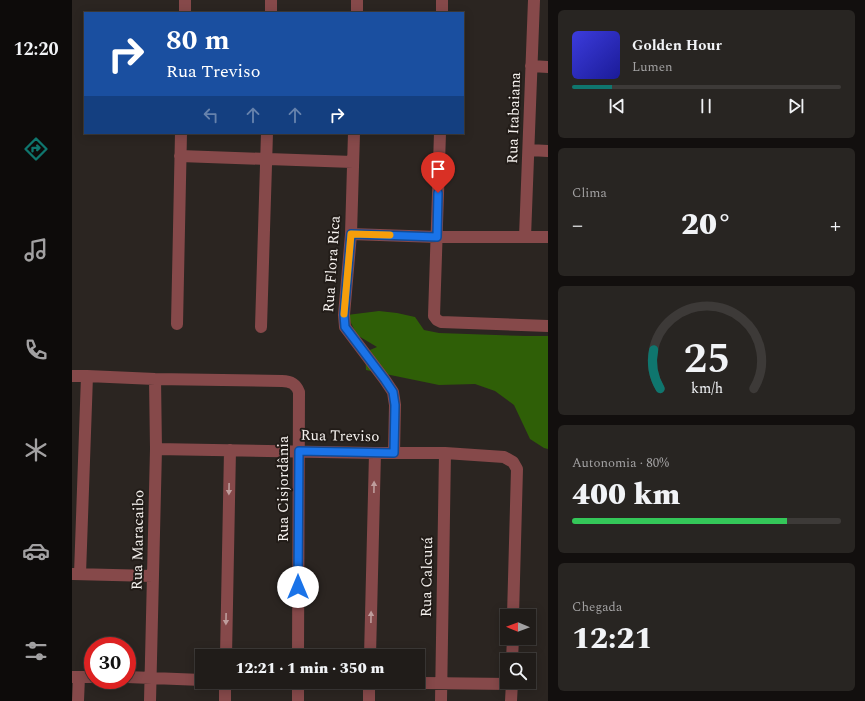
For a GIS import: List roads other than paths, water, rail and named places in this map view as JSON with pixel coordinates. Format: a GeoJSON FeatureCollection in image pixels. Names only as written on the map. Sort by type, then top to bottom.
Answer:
{"type":"FeatureCollection","features":[{"type":"Feature","properties":{"kind":"street"},"geometry":{"type":"LineString","coordinates":[[185,0],[185,12]]}},
{"type":"Feature","properties":{"kind":"street"},"geometry":{"type":"LineString","coordinates":[[271,0],[271,12]]}},
{"type":"Feature","properties":{"kind":"street"},"geometry":{"type":"LineString","coordinates":[[357,0],[357,12]]}},
{"type":"Feature","properties":{"kind":"street"},"geometry":{"type":"LineString","coordinates":[[442,0],[442,12]]}},
{"type":"Feature","properties":{"kind":"street","name":"Rua Itabaiana"},"geometry":{"type":"LineString","coordinates":[[525,237],[534,0]]}},
{"type":"Feature","properties":{"kind":"street"},"geometry":{"type":"LineString","coordinates":[[531,66],[548,67]]}},
{"type":"Feature","properties":{"kind":"street"},"geometry":{"type":"LineString","coordinates":[[177,324],[181,134]]}},
{"type":"Feature","properties":{"kind":"street"},"geometry":{"type":"LineString","coordinates":[[261,326],[267,134]]}},
{"type":"Feature","properties":{"kind":"street","name":"Rua Flora Rica"},"geometry":{"type":"LineString","coordinates":[[354,134],[351,234],[344,315],[345,327],[393,392],[395,405],[394,453]]}},
{"type":"Feature","properties":{"kind":"street"},"geometry":{"type":"LineString","coordinates":[[440,134],[434,316],[436,320],[441,322],[548,326]]}},
{"type":"Feature","properties":{"kind":"street"},"geometry":{"type":"LineString","coordinates":[[529,150],[548,151]]}},
{"type":"Feature","properties":{"kind":"street"},"geometry":{"type":"LineString","coordinates":[[180,156],[353,162]]}},
{"type":"Feature","properties":{"kind":"street"},"geometry":{"type":"LineString","coordinates":[[351,234],[437,237],[548,237]]}},
{"type":"Feature","properties":{"kind":"street"},"geometry":{"type":"LineString","coordinates":[[72,376],[155,379]]}},
{"type":"Feature","properties":{"kind":"street"},"geometry":{"type":"LineString","coordinates":[[86,376],[76,574],[153,576]]}},
{"type":"Feature","properties":{"kind":"street","name":"Rua Cisjordânia"},"geometry":{"type":"LineString","coordinates":[[155,379],[282,380],[293,383],[297,386],[299,392],[298,649]]}},
{"type":"Feature","properties":{"kind":"street","name":"Rua Maracaibo"},"geometry":{"type":"LineString","coordinates":[[150,701],[156,449],[155,379]]}},
{"type":"Feature","properties":{"kind":"street","name":"Rua Treviso"},"geometry":{"type":"LineString","coordinates":[[156,449],[445,453],[504,457],[513,462],[517,469],[513,609]]}},
{"type":"Feature","properties":{"kind":"street"},"geometry":{"type":"LineString","coordinates":[[226,649],[230,450]]}},
{"type":"Feature","properties":{"kind":"street"},"geometry":{"type":"LineString","coordinates":[[370,649],[375,453]]}},
{"type":"Feature","properties":{"kind":"street","name":"Rua Calcutá"},"geometry":{"type":"LineString","coordinates":[[441,701],[445,453]]}},
{"type":"Feature","properties":{"kind":"street"},"geometry":{"type":"LineString","coordinates":[[75,677],[78,701]]}},
{"type":"Feature","properties":{"kind":"street"},"geometry":{"type":"LineString","coordinates":[[136,677],[195,680]]}},
{"type":"Feature","properties":{"kind":"street"},"geometry":{"type":"LineString","coordinates":[[425,684],[500,683]]}},
{"type":"Feature","properties":{"kind":"street"},"geometry":{"type":"LineString","coordinates":[[225,689],[225,701]]}},
{"type":"Feature","properties":{"kind":"street"},"geometry":{"type":"LineString","coordinates":[[298,689],[298,701]]}},
{"type":"Feature","properties":{"kind":"street"},"geometry":{"type":"LineString","coordinates":[[369,689],[369,701]]}},
{"type":"Feature","properties":{"kind":"street"},"geometry":{"type":"LineString","coordinates":[[511,701],[512,689]]}}]}
